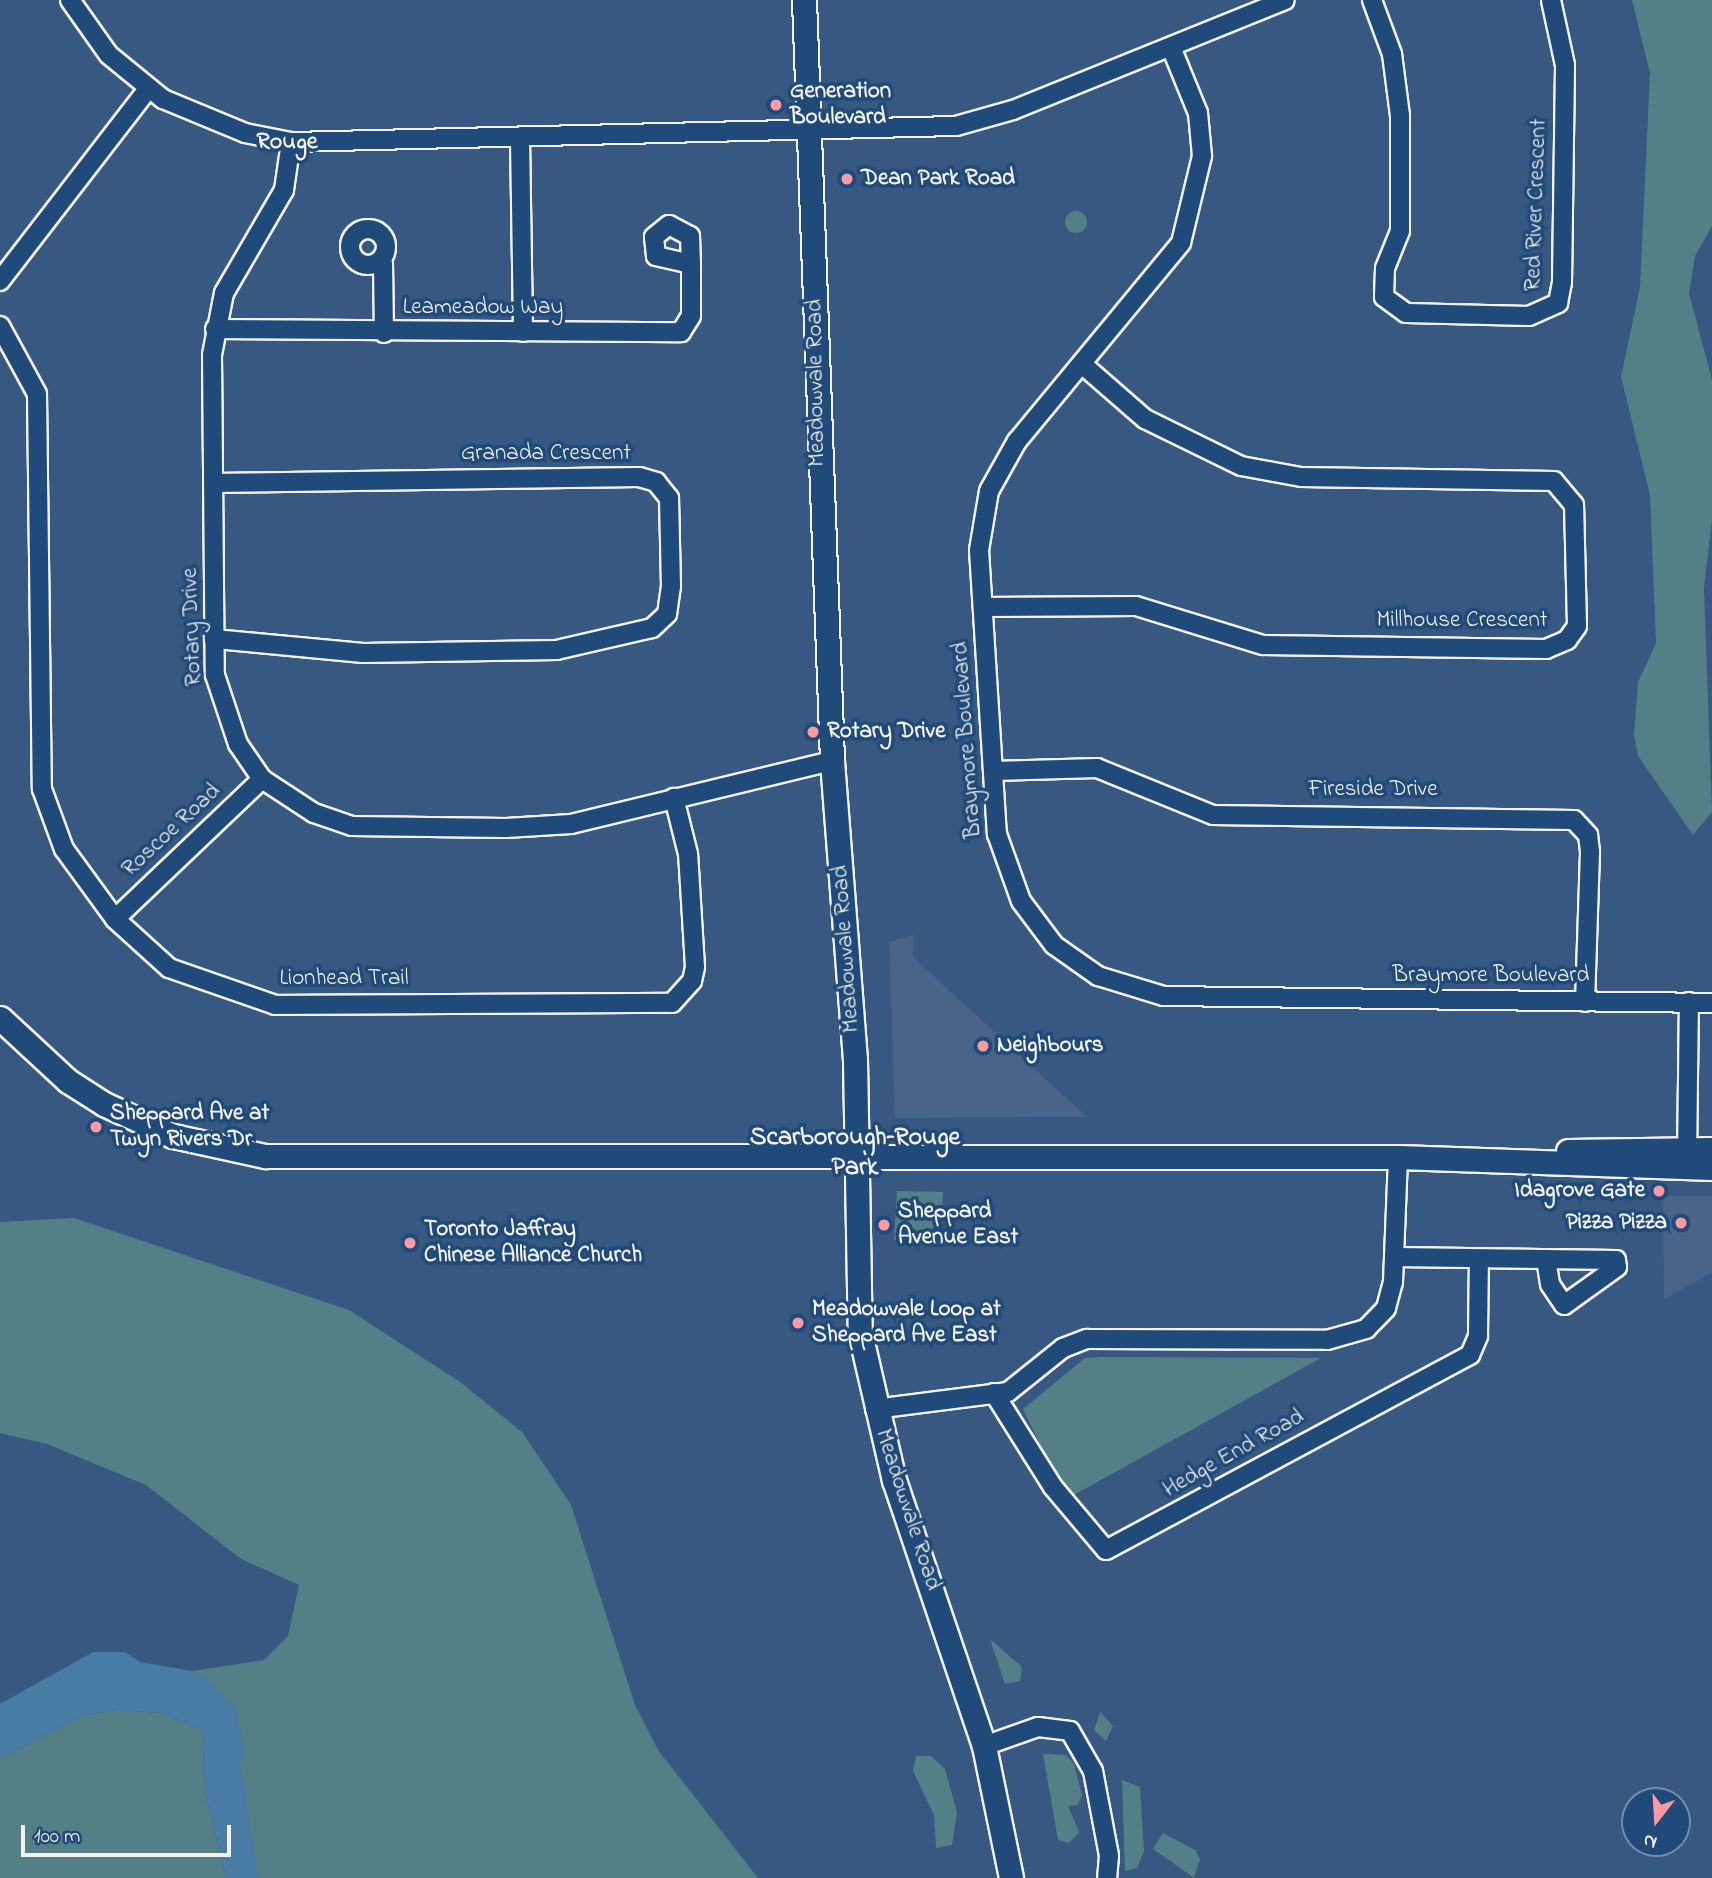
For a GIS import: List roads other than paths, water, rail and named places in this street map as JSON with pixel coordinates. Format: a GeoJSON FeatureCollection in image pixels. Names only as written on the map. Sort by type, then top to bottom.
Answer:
{"type":"FeatureCollection","features":[{"type":"Feature","properties":{"kind":"main road","name":"Meadowvale Road"},"geometry":{"type":"LineString","coordinates":[[804,0],[812,130],[832,761],[850,979],[859,1322],[875,1409],[984,1746],[1011,1878]]}},
{"type":"Feature","properties":{"kind":"main road"},"geometry":{"type":"LineString","coordinates":[[0,1018],[68,1081],[104,1104],[173,1136],[232,1151],[316,1158],[855,1154],[1687,1158],[1712,1149]]}},
{"type":"Feature","properties":{"kind":"main road"},"geometry":{"type":"LineString","coordinates":[[1687,1158],[1712,1168]]}},
{"type":"Feature","properties":{"kind":"street"},"geometry":{"type":"LineString","coordinates":[[70,0],[109,55],[148,89],[199,118],[291,142],[956,126],[1171,47],[1285,0]]}},
{"type":"Feature","properties":{"kind":"street","name":"Red River Crescent"},"geometry":{"type":"LineString","coordinates":[[1372,0],[1392,54],[1400,116],[1400,231],[1385,268],[1384,297],[1396,310],[1417,314],[1529,316],[1559,303],[1562,282],[1565,65],[1551,0]]}},
{"type":"Feature","properties":{"kind":"street","name":"Braymore Boulevard"},"geometry":{"type":"LineString","coordinates":[[1171,47],[1198,113],[1197,195],[1181,243],[1083,365],[1017,441],[989,491],[979,550],[997,834],[1021,901],[1054,945],[1127,988],[1205,998],[1712,1003]]}},
{"type":"Feature","properties":{"kind":"street"},"geometry":{"type":"LineString","coordinates":[[0,281],[148,89]]}},
{"type":"Feature","properties":{"kind":"street"},"geometry":{"type":"LineString","coordinates":[[520,138],[523,332]]}},
{"type":"Feature","properties":{"kind":"street","name":"Rotary Drive"},"geometry":{"type":"LineString","coordinates":[[291,142],[284,190],[238,259],[215,329],[214,639],[223,709],[262,779],[314,814],[390,830],[571,824],[832,761]]}},
{"type":"Feature","properties":{"kind":"street"},"geometry":{"type":"LineString","coordinates":[[383,263],[384,333]]}},
{"type":"Feature","properties":{"kind":"street","name":"Leameadow Way"},"geometry":{"type":"LineString","coordinates":[[215,329],[384,333],[681,332],[691,316],[691,264]]}},
{"type":"Feature","properties":{"kind":"street","name":"Lionhead Trail"},"geometry":{"type":"LineString","coordinates":[[0,326],[37,394],[42,789],[64,849],[115,919],[169,968],[275,1005],[672,1003],[692,981],[695,967],[688,854],[674,798]]}},
{"type":"Feature","properties":{"kind":"street","name":"Millhouse Crescent"},"geometry":{"type":"LineString","coordinates":[[983,607],[1136,606],[1263,645],[1546,649],[1567,640],[1577,626],[1574,506],[1554,481],[1301,477],[1252,469],[1146,419],[1083,365]]}},
{"type":"Feature","properties":{"kind":"street","name":"Granada Crescent"},"geometry":{"type":"LineString","coordinates":[[214,482],[639,477],[656,482],[669,498],[671,586],[667,614],[652,628],[556,650],[363,653],[214,639]]}},
{"type":"Feature","properties":{"kind":"street","name":"Fireside Drive"},"geometry":{"type":"LineString","coordinates":[[993,771],[1097,768],[1213,815],[1574,820],[1588,835],[1590,852],[1585,1002]]}},
{"type":"Feature","properties":{"kind":"street","name":"Roscoe Road"},"geometry":{"type":"LineString","coordinates":[[115,919],[262,779]]}},
{"type":"Feature","properties":{"kind":"street"},"geometry":{"type":"LineString","coordinates":[[1687,1158],[1689,1002]]}},
{"type":"Feature","properties":{"kind":"street"},"geometry":{"type":"LineString","coordinates":[[875,1409],[995,1393],[1023,1386],[1063,1348],[1087,1339],[1346,1337],[1366,1329],[1386,1308],[1395,1257],[1398,1157]]}},
{"type":"Feature","properties":{"kind":"street"},"geometry":{"type":"LineString","coordinates":[[1395,1257],[1546,1259]]}},
{"type":"Feature","properties":{"kind":"street","name":"Hedge End Road"},"geometry":{"type":"LineString","coordinates":[[995,1393],[1053,1487],[1107,1550],[1470,1355],[1478,1336],[1479,1259]]}},
{"type":"Feature","properties":{"kind":"street"},"geometry":{"type":"LineString","coordinates":[[984,1746],[1038,1727],[1070,1731],[1093,1771],[1107,1878]]}},
{"type":"Feature","properties":{"kind":"waterway"},"geometry":{"type":"LineString","coordinates":[[196,1687],[224,1713],[233,1752]]}},
{"type":"Feature","properties":{"kind":"place","name":"Generation Boulevard"},"geometry":{"type":"Point","coordinates":[776,105]}},
{"type":"Feature","properties":{"kind":"place","name":"Dean Park Road"},"geometry":{"type":"Point","coordinates":[847,179]}},
{"type":"Feature","properties":{"kind":"place","name":"Rotary Drive"},"geometry":{"type":"Point","coordinates":[813,732]}},
{"type":"Feature","properties":{"kind":"place","name":"Neighbours"},"geometry":{"type":"Point","coordinates":[983,1046]}},
{"type":"Feature","properties":{"kind":"place","name":"Sheppard Ave at Twyn Rivers Dr"},"geometry":{"type":"Point","coordinates":[96,1127]}},
{"type":"Feature","properties":{"kind":"place","name":"Idagrove Gate"},"geometry":{"type":"Point","coordinates":[1659,1191]}},
{"type":"Feature","properties":{"kind":"place","name":"Pizza Pizza"},"geometry":{"type":"Point","coordinates":[1681,1223]}},
{"type":"Feature","properties":{"kind":"place","name":"Sheppard Avenue East"},"geometry":{"type":"Point","coordinates":[884,1225]}},
{"type":"Feature","properties":{"kind":"place","name":"Toronto Jaffray Chinese Alliance Church"},"geometry":{"type":"Point","coordinates":[410,1243]}},
{"type":"Feature","properties":{"kind":"place","name":"Meadowvale Loop at Sheppard Ave East"},"geometry":{"type":"Point","coordinates":[798,1323]}},
{"type":"Feature","properties":{"kind":"district","name":"Rouge"},"geometry":{"type":"Point","coordinates":[287,143]}},
{"type":"Feature","properties":{"kind":"district","name":"Scarborough–Rouge Park"},"geometry":{"type":"Point","coordinates":[855,1154]}}]}
